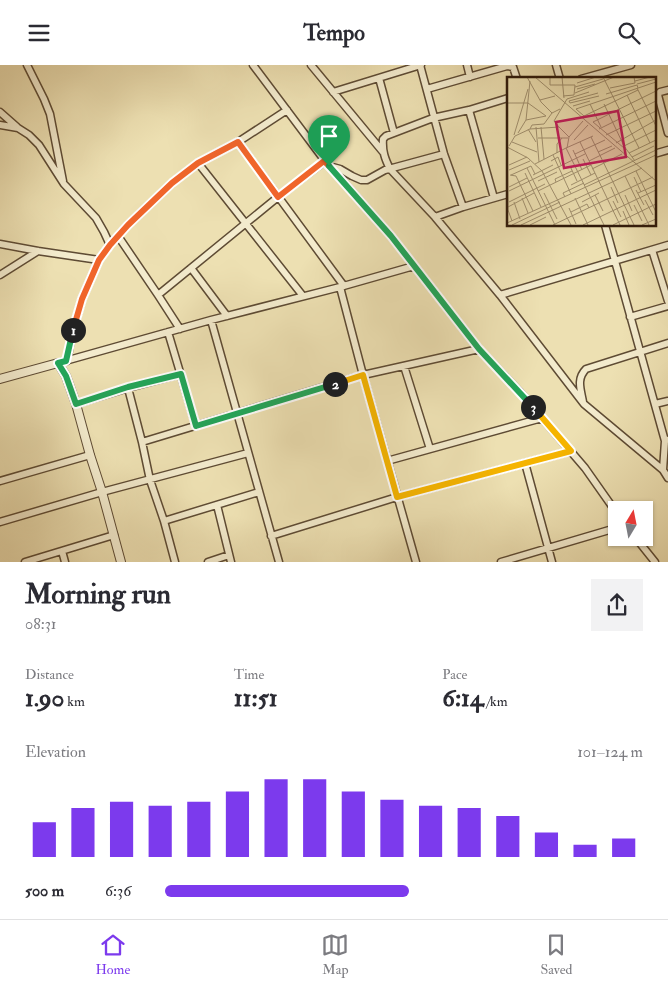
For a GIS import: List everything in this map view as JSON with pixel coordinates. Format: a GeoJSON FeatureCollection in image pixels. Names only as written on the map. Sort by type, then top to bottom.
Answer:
{"type":"FeatureCollection","features":[{"type":"Feature","properties":{"kind":"street"},"geometry":{"type":"LineString","coordinates":[[28,65],[50,114],[64,184]]}},
{"type":"Feature","properties":{"kind":"street"},"geometry":{"type":"LineString","coordinates":[[253,65],[327,164],[391,236],[479,349],[519,391],[571,451],[608,501]]}},
{"type":"Feature","properties":{"kind":"street"},"geometry":{"type":"LineString","coordinates":[[311,65],[383,152],[390,169],[435,217],[500,295],[584,404],[663,470],[668,478]]}},
{"type":"Feature","properties":{"kind":"street"},"geometry":{"type":"LineString","coordinates":[[333,92],[420,65],[433,118],[463,207]]}},
{"type":"Feature","properties":{"kind":"street"},"geometry":{"type":"LineString","coordinates":[[467,65],[470,77]]}},
{"type":"Feature","properties":{"kind":"street"},"geometry":{"type":"LineString","coordinates":[[603,76],[630,65]]}},
{"type":"Feature","properties":{"kind":"street"},"geometry":{"type":"LineString","coordinates":[[427,89],[507,66],[513,67],[516,77]]}},
{"type":"Feature","properties":{"kind":"street"},"geometry":{"type":"LineString","coordinates":[[379,78],[394,133]]}},
{"type":"Feature","properties":{"kind":"street"},"geometry":{"type":"LineString","coordinates":[[668,90],[660,92],[658,95],[668,133]]}},
{"type":"Feature","properties":{"kind":"street"},"geometry":{"type":"LineString","coordinates":[[383,152],[383,139],[386,136],[433,118],[469,110],[507,98]]}},
{"type":"Feature","properties":{"kind":"street"},"geometry":{"type":"LineString","coordinates":[[121,561],[62,362],[82,299],[99,260],[110,245],[172,183],[198,163],[238,142],[286,110]]}},
{"type":"Feature","properties":{"kind":"street"},"geometry":{"type":"LineString","coordinates":[[469,110],[494,198]]}},
{"type":"Feature","properties":{"kind":"street"},"geometry":{"type":"LineString","coordinates":[[0,112],[39,145],[64,184],[96,218],[110,245]]}},
{"type":"Feature","properties":{"kind":"street"},"geometry":{"type":"LineString","coordinates":[[656,118],[663,116]]}},
{"type":"Feature","properties":{"kind":"street"},"geometry":{"type":"LineString","coordinates":[[0,125],[18,128]]}},
{"type":"Feature","properties":{"kind":"street"},"geometry":{"type":"LineString","coordinates":[[238,142],[342,286],[363,375],[416,561]]}},
{"type":"Feature","properties":{"kind":"street"},"geometry":{"type":"LineString","coordinates":[[327,164],[340,169],[352,177],[367,180],[390,169],[444,154]]}},
{"type":"Feature","properties":{"kind":"street"},"geometry":{"type":"LineString","coordinates":[[198,163],[303,297]]}},
{"type":"Feature","properties":{"kind":"street"},"geometry":{"type":"LineString","coordinates":[[158,295],[278,197],[327,164]]}},
{"type":"Feature","properties":{"kind":"street"},"geometry":{"type":"LineString","coordinates":[[435,217],[507,194]]}},
{"type":"Feature","properties":{"kind":"street"},"geometry":{"type":"LineString","coordinates":[[605,226],[666,440],[663,470]]}},
{"type":"Feature","properties":{"kind":"street"},"geometry":{"type":"LineString","coordinates":[[118,237],[180,329]]}},
{"type":"Feature","properties":{"kind":"street"},"geometry":{"type":"LineString","coordinates":[[0,243],[99,260]]}},
{"type":"Feature","properties":{"kind":"street"},"geometry":{"type":"LineString","coordinates":[[500,295],[668,245]]}},
{"type":"Feature","properties":{"kind":"street"},"geometry":{"type":"LineString","coordinates":[[652,250],[665,282],[668,301]]}},
{"type":"Feature","properties":{"kind":"street"},"geometry":{"type":"LineString","coordinates":[[0,275],[38,251]]}},
{"type":"Feature","properties":{"kind":"street"},"geometry":{"type":"LineString","coordinates":[[0,379],[210,320],[303,297],[414,266]]}},
{"type":"Feature","properties":{"kind":"street"},"geometry":{"type":"LineString","coordinates":[[191,268],[227,316]]}},
{"type":"Feature","properties":{"kind":"street"},"geometry":{"type":"LineString","coordinates":[[630,317],[668,306]]}},
{"type":"Feature","properties":{"kind":"street"},"geometry":{"type":"LineString","coordinates":[[210,320],[278,561]]}},
{"type":"Feature","properties":{"kind":"street"},"geometry":{"type":"LineString","coordinates":[[168,333],[196,426]]}},
{"type":"Feature","properties":{"kind":"street"},"geometry":{"type":"LineString","coordinates":[[584,404],[580,380],[581,374],[586,369],[668,343]]}},
{"type":"Feature","properties":{"kind":"street"},"geometry":{"type":"LineString","coordinates":[[142,442],[363,375],[479,349]]}},
{"type":"Feature","properties":{"kind":"street"},"geometry":{"type":"LineString","coordinates":[[404,366],[430,449]]}},
{"type":"Feature","properties":{"kind":"street"},"geometry":{"type":"LineString","coordinates":[[76,404],[128,387],[181,374]]}},
{"type":"Feature","properties":{"kind":"street"},"geometry":{"type":"LineString","coordinates":[[128,387],[150,480],[175,561]]}},
{"type":"Feature","properties":{"kind":"street"},"geometry":{"type":"LineString","coordinates":[[655,404],[668,401]]}},
{"type":"Feature","properties":{"kind":"street"},"geometry":{"type":"LineString","coordinates":[[387,461],[542,418]]}},
{"type":"Feature","properties":{"kind":"street"},"geometry":{"type":"LineString","coordinates":[[271,536],[397,497],[571,451]]}},
{"type":"Feature","properties":{"kind":"street"},"geometry":{"type":"LineString","coordinates":[[0,522],[102,492],[248,453]]}},
{"type":"Feature","properties":{"kind":"street"},"geometry":{"type":"LineString","coordinates":[[0,481],[90,455]]}},
{"type":"Feature","properties":{"kind":"street"},"geometry":{"type":"LineString","coordinates":[[525,463],[552,561]]}},
{"type":"Feature","properties":{"kind":"street"},"geometry":{"type":"LineString","coordinates":[[164,521],[259,492]]}},
{"type":"Feature","properties":{"kind":"street"},"geometry":{"type":"LineString","coordinates":[[208,561],[230,558],[217,505]]}},
{"type":"Feature","properties":{"kind":"street"},"geometry":{"type":"LineString","coordinates":[[501,561],[608,530]]}},
{"type":"Feature","properties":{"kind":"street"},"geometry":{"type":"LineString","coordinates":[[25,561],[114,535]]}},
{"type":"Feature","properties":{"kind":"street"},"geometry":{"type":"LineString","coordinates":[[642,546],[655,561]]}},
{"type":"Feature","properties":{"kind":"street"},"geometry":{"type":"LineString","coordinates":[[62,551],[65,561]]}},
{"type":"Feature","properties":{"kind":"route"},"geometry":{"type":"LineString","coordinates":[[238,142],[278,197],[324,161],[329,166],[391,236],[479,349],[519,391],[571,451],[397,497],[363,375],[196,426],[181,374],[128,387],[76,404],[66,376],[58,363],[66,361],[82,299],[99,260],[110,245],[172,183],[198,163],[238,142]]}}]}
